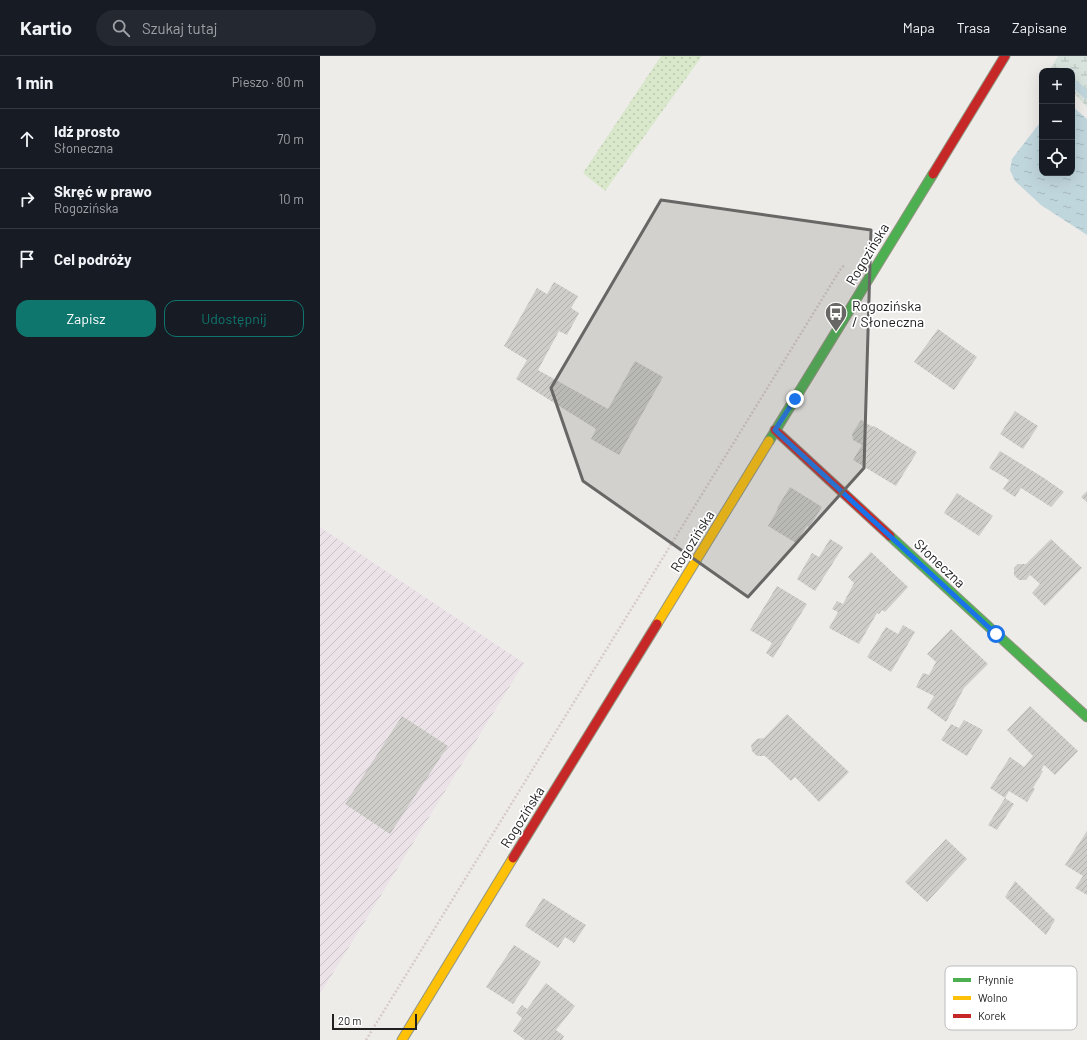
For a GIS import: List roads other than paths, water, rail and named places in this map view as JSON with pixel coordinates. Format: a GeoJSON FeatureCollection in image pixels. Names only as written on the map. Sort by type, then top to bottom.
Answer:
{"type":"FeatureCollection","features":[{"type":"Feature","properties":{"kind":"street","name":"Rogozińska"},"geometry":{"type":"LineString","coordinates":[[402,1040],[1005,56]]}},
{"type":"Feature","properties":{"kind":"street","name":"Słoneczna"},"geometry":{"type":"LineString","coordinates":[[775,430],[1087,717]]}},
{"type":"Feature","properties":{"kind":"water"},"geometry":{"type":"Polygon","coordinates":[[[1075,109],[1087,119],[1087,235],[1041,205],[1015,181],[1010,170],[1012,159],[1039,124],[1039,176],[1075,176],[1075,109]]]}},
{"type":"Feature","properties":{"kind":"waterway"},"geometry":{"type":"LineString","coordinates":[[1075,85],[1087,95]]}},
{"type":"Feature","properties":{"kind":"place","name":"Rogozińska / Słoneczna"},"geometry":{"type":"Point","coordinates":[836,332]}}]}
